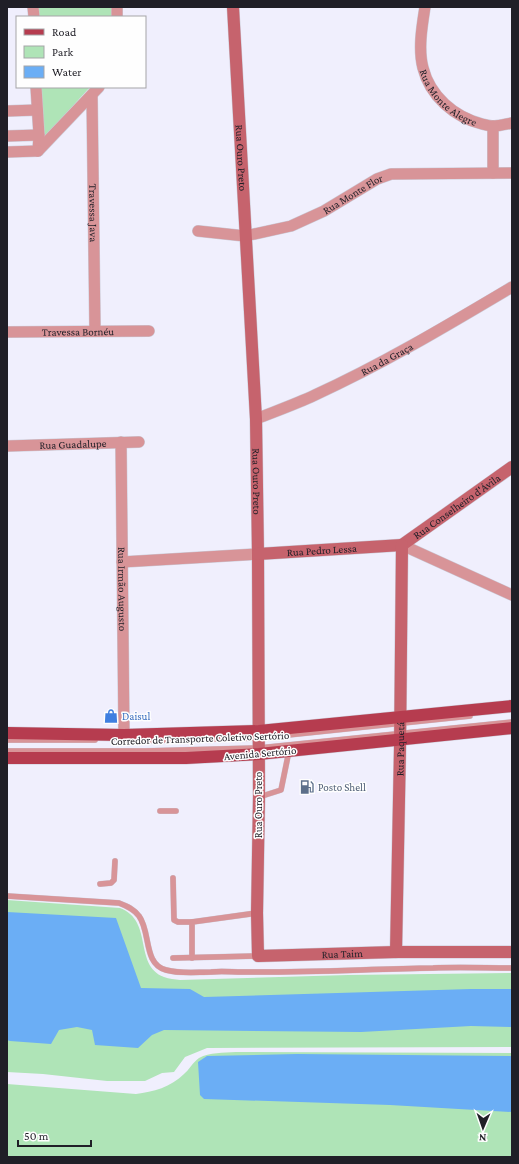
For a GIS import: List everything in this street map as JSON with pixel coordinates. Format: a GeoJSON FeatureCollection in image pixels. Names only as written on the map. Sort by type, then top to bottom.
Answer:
{"type":"FeatureCollection","features":[{"type":"Feature","properties":{"kind":"main road","name":"Avenida Sertório"},"geometry":{"type":"LineString","coordinates":[[7,733],[124,735],[259,743],[289,750],[512,706]]}},
{"type":"Feature","properties":{"kind":"main road","name":"Avenida Sertório"},"geometry":{"type":"LineString","coordinates":[[7,758],[172,758],[259,743],[400,729],[512,728]]}},
{"type":"Feature","properties":{"kind":"street","name":"Rua Ouro Preto"},"geometry":{"type":"LineString","coordinates":[[234,7],[245,236],[256,419],[259,743],[257,913],[258,956]]}},
{"type":"Feature","properties":{"kind":"street","name":"Rua Monte Alegre"},"geometry":{"type":"LineString","coordinates":[[425,7],[420,45],[422,67],[429,86],[447,106],[457,113],[474,122],[494,126],[492,173]]}},
{"type":"Feature","properties":{"kind":"street"},"geometry":{"type":"LineString","coordinates":[[36,88],[39,135],[38,151]]}},
{"type":"Feature","properties":{"kind":"street"},"geometry":{"type":"LineString","coordinates":[[7,152],[38,151],[96,91]]}},
{"type":"Feature","properties":{"kind":"street","name":"Travessa Java"},"geometry":{"type":"LineString","coordinates":[[95,331],[96,91]]}},
{"type":"Feature","properties":{"kind":"street"},"geometry":{"type":"LineString","coordinates":[[7,111],[37,110]]}},
{"type":"Feature","properties":{"kind":"street"},"geometry":{"type":"LineString","coordinates":[[494,126],[512,123]]}},
{"type":"Feature","properties":{"kind":"street"},"geometry":{"type":"LineString","coordinates":[[7,136],[39,135]]}},
{"type":"Feature","properties":{"kind":"street","name":"Rua Monte Flor"},"geometry":{"type":"LineString","coordinates":[[198,231],[245,236],[291,226],[324,211],[364,185],[391,174],[512,173]]}},
{"type":"Feature","properties":{"kind":"street","name":"Rua da Graça"},"geometry":{"type":"LineString","coordinates":[[256,419],[314,396],[352,377],[464,316],[512,287]]}},
{"type":"Feature","properties":{"kind":"street","name":"Travessa Bornéu"},"geometry":{"type":"LineString","coordinates":[[7,332],[150,331]]}},
{"type":"Feature","properties":{"kind":"street","name":"Rua Irmão Augusto"},"geometry":{"type":"LineString","coordinates":[[121,442],[124,735]]}},
{"type":"Feature","properties":{"kind":"street","name":"Rua Guadalupe"},"geometry":{"type":"LineString","coordinates":[[7,446],[139,442]]}},
{"type":"Feature","properties":{"kind":"street","name":"Rua Conselheiro d'Ávila"},"geometry":{"type":"LineString","coordinates":[[402,545],[512,467]]}},
{"type":"Feature","properties":{"kind":"street","name":"Rua Pedro Lessa"},"geometry":{"type":"LineString","coordinates":[[122,562],[402,545],[512,595]]}},
{"type":"Feature","properties":{"kind":"street","name":"Rua Paquetá"},"geometry":{"type":"LineString","coordinates":[[396,952],[402,545]]}},
{"type":"Feature","properties":{"kind":"street","name":"Rua Taim"},"geometry":{"type":"LineString","coordinates":[[258,956],[396,952],[512,952]]}},
{"type":"Feature","properties":{"kind":"lane"},"geometry":{"type":"LineString","coordinates":[[400,729],[512,711]]}},
{"type":"Feature","properties":{"kind":"lane"},"geometry":{"type":"LineString","coordinates":[[400,729],[512,722]]}},
{"type":"Feature","properties":{"kind":"lane","name":"Corredor de Transporte Coletivo Sertório"},"geometry":{"type":"LineString","coordinates":[[7,740],[259,743]]}},
{"type":"Feature","properties":{"kind":"lane","name":"Corredor de Transporte Coletivo Sertório"},"geometry":{"type":"LineString","coordinates":[[7,751],[144,750],[259,743]]}},
{"type":"Feature","properties":{"kind":"lane"},"geometry":{"type":"LineString","coordinates":[[259,797],[281,790],[289,750]]}},
{"type":"Feature","properties":{"kind":"lane"},"geometry":{"type":"LineString","coordinates":[[160,811],[176,811]]}},
{"type":"Feature","properties":{"kind":"lane"},"geometry":{"type":"LineString","coordinates":[[100,884],[111,883],[114,880],[115,861]]}},
{"type":"Feature","properties":{"kind":"lane"},"geometry":{"type":"LineString","coordinates":[[173,878],[174,920],[178,922],[192,922],[257,913]]}},
{"type":"Feature","properties":{"kind":"lane"},"geometry":{"type":"LineString","coordinates":[[7,896],[119,903],[130,908],[139,915],[145,927],[150,955],[156,965],[165,970],[191,973],[434,968],[512,968]]}},
{"type":"Feature","properties":{"kind":"lane"},"geometry":{"type":"LineString","coordinates":[[192,922],[192,958]]}},
{"type":"Feature","properties":{"kind":"lane","name":"Rua Taim"},"geometry":{"type":"LineString","coordinates":[[173,958],[258,956]]}},
{"type":"Feature","properties":{"kind":"green space"},"geometry":{"type":"Polygon","coordinates":[[[39,7],[111,7],[111,16],[39,16],[39,7]]]}},
{"type":"Feature","properties":{"kind":"green space"},"geometry":{"type":"Polygon","coordinates":[[[41,88],[89,88],[43,139],[41,88]]]}},
{"type":"Feature","properties":{"kind":"green space"},"geometry":{"type":"Polygon","coordinates":[[[7,900],[120,908],[130,914],[137,923],[141,932],[145,953],[149,963],[155,971],[164,977],[172,979],[512,973],[512,1047],[207,1048],[185,1057],[174,1072],[162,1073],[145,1081],[107,1081],[43,1074],[7,1072],[7,900]]]}},
{"type":"Feature","properties":{"kind":"green space"},"geometry":{"type":"Polygon","coordinates":[[[217,1053],[512,1053],[512,1157],[7,1157],[7,1084],[136,1094],[149,1092],[168,1086],[179,1079],[199,1058],[203,1056],[217,1053]]]}},
{"type":"Feature","properties":{"kind":"water"},"geometry":{"type":"Polygon","coordinates":[[[7,912],[116,918],[141,988],[190,989],[204,997],[512,989],[512,1027],[471,1026],[361,1032],[164,1030],[152,1035],[138,1048],[95,1045],[92,1030],[77,1027],[59,1030],[51,1044],[10,1041],[7,1040],[7,912]]]}},
{"type":"Feature","properties":{"kind":"water"},"geometry":{"type":"Polygon","coordinates":[[[297,1054],[512,1056],[512,1112],[390,1105],[204,1099],[200,1095],[198,1062],[207,1056],[297,1054]]]}},
{"type":"Feature","properties":{"kind":"place","name":"Daisul"},"geometry":{"type":"Point","coordinates":[111,716]}},
{"type":"Feature","properties":{"kind":"place","name":"Posto Shell"},"geometry":{"type":"Point","coordinates":[307,787]}}]}
